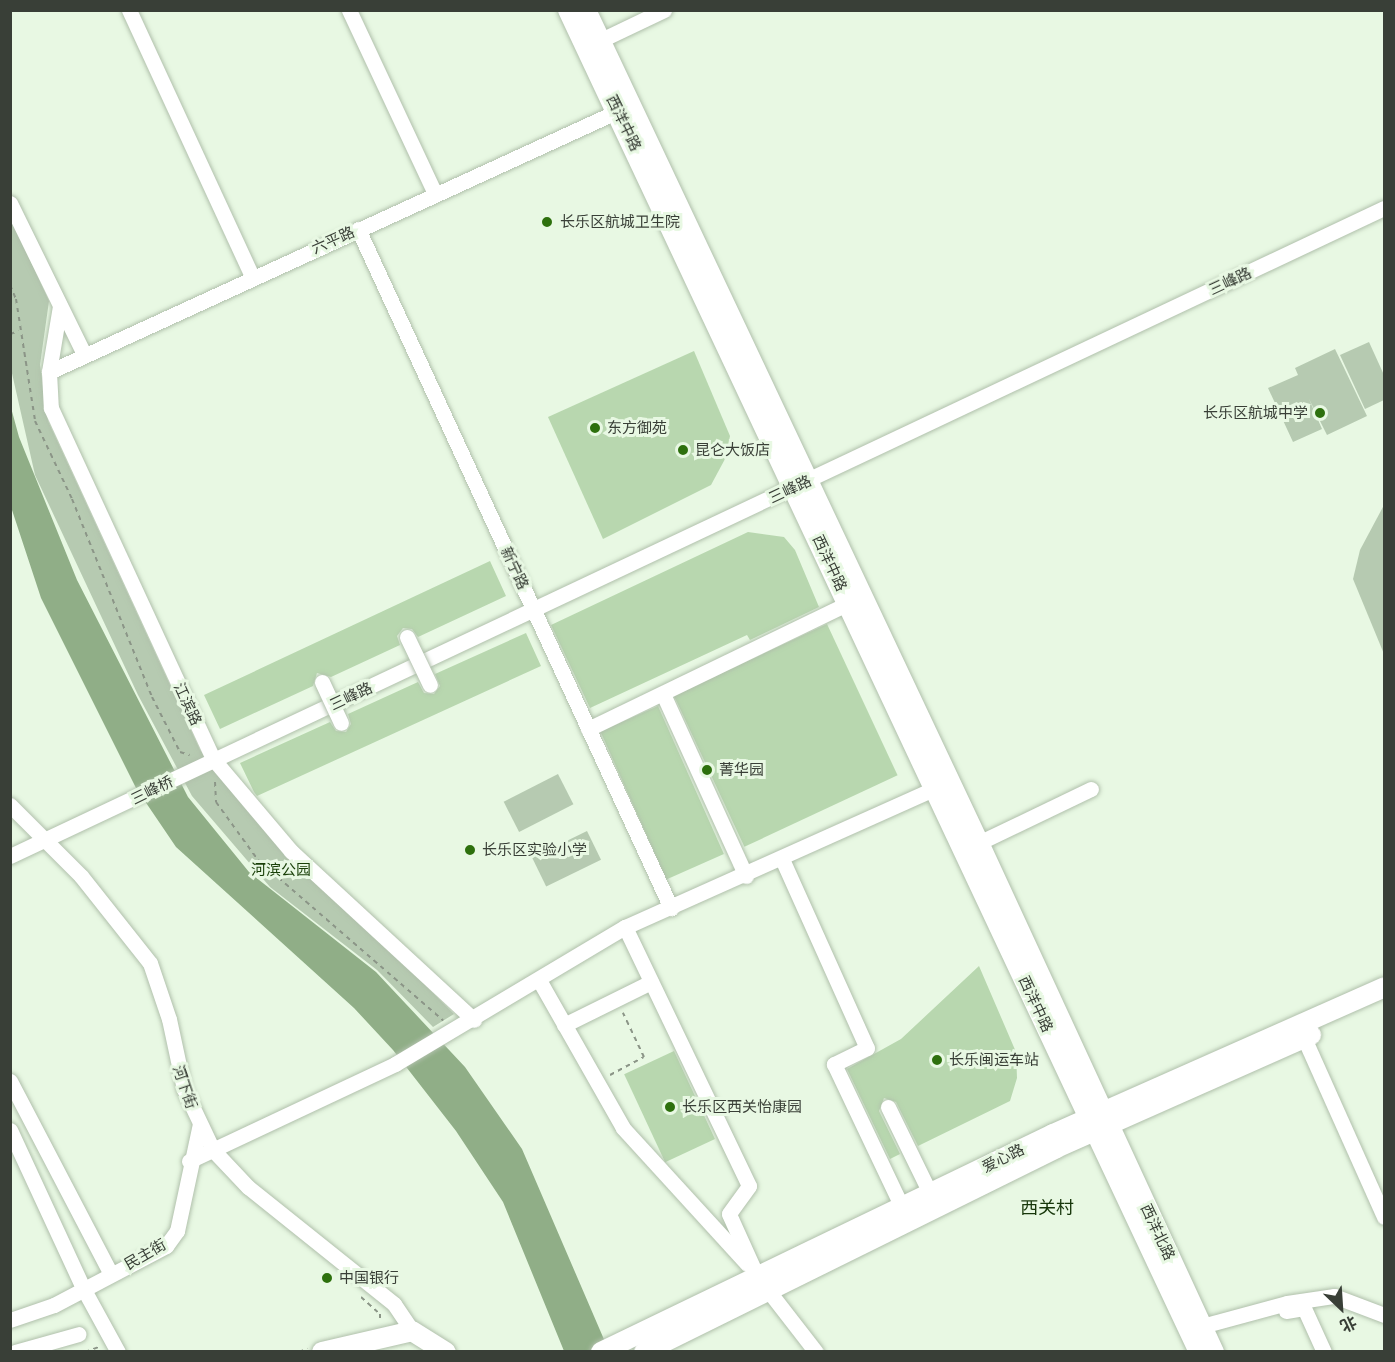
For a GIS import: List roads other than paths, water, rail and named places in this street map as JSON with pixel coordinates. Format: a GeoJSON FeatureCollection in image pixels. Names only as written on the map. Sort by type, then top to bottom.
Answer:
{"type":"FeatureCollection","features":[{"type":"Feature","properties":{"kind":"main road","name":"西洋中路"},"geometry":{"type":"LineString","coordinates":[[568,10],[593,44],[802,483],[1098,1121]]}},
{"type":"Feature","properties":{"kind":"main road","name":"西洋中路"},"geometry":{"type":"LineString","coordinates":[[586,10],[593,44],[618,111],[802,483],[849,603],[936,788],[972,846]]}},
{"type":"Feature","properties":{"kind":"main road","name":"爱心路"},"geometry":{"type":"LineString","coordinates":[[601,1352],[762,1283],[1098,1121],[1384,987]]}},
{"type":"Feature","properties":{"kind":"main road","name":"爱心路"},"geometry":{"type":"LineString","coordinates":[[644,1352],[762,1283],[902,1206],[1098,1121],[1304,1038],[1384,1002]]}},
{"type":"Feature","properties":{"kind":"main road","name":"西洋北路"},"geometry":{"type":"LineString","coordinates":[[1098,1121],[1214,1352]]}},
{"type":"Feature","properties":{"kind":"main road","name":"西洋北路"},"geometry":{"type":"LineString","coordinates":[[1098,1121],[1199,1352]]}},
{"type":"Feature","properties":{"kind":"main road"},"geometry":{"type":"LineString","coordinates":[[316,1350],[412,1331],[446,1352]]}},
{"type":"Feature","properties":{"kind":"street"},"geometry":{"type":"LineString","coordinates":[[129,10],[252,276]]}},
{"type":"Feature","properties":{"kind":"street"},"geometry":{"type":"LineString","coordinates":[[349,10],[435,194]]}},
{"type":"Feature","properties":{"kind":"street"},"geometry":{"type":"LineString","coordinates":[[593,44],[664,10]]}},
{"type":"Feature","properties":{"kind":"street","name":"六平路"},"geometry":{"type":"LineString","coordinates":[[49,372],[252,276],[618,111]]}},
{"type":"Feature","properties":{"kind":"street"},"geometry":{"type":"LineString","coordinates":[[10,203],[84,354]]}},
{"type":"Feature","properties":{"kind":"street","name":"三峰路"},"geometry":{"type":"LineString","coordinates":[[196,769],[1384,208]]}},
{"type":"Feature","properties":{"kind":"street","name":"新宁路"},"geometry":{"type":"LineString","coordinates":[[358,229],[671,908]]}},
{"type":"Feature","properties":{"kind":"street","name":"江滨路"},"geometry":{"type":"LineString","coordinates":[[60,306],[49,372],[51,408],[214,760],[291,851],[474,1020]]}},
{"type":"Feature","properties":{"kind":"street"},"geometry":{"type":"LineString","coordinates":[[588,729],[849,603]]}},
{"type":"Feature","properties":{"kind":"street"},"geometry":{"type":"LineString","coordinates":[[407,637],[430,685]]}},
{"type":"Feature","properties":{"kind":"street"},"geometry":{"type":"LineString","coordinates":[[322,682],[341,723]]}},
{"type":"Feature","properties":{"kind":"street"},"geometry":{"type":"LineString","coordinates":[[663,694],[746,876]]}},
{"type":"Feature","properties":{"kind":"street","name":"三峰桥"},"geometry":{"type":"LineString","coordinates":[[10,856],[196,769]]}},
{"type":"Feature","properties":{"kind":"street"},"geometry":{"type":"LineString","coordinates":[[189,1161],[395,1064],[474,1020],[625,927],[746,876],[936,788]]}},
{"type":"Feature","properties":{"kind":"street"},"geometry":{"type":"LineString","coordinates":[[972,846],[1091,789]]}},
{"type":"Feature","properties":{"kind":"street","name":"河下街"},"geometry":{"type":"LineString","coordinates":[[10,805],[81,876],[150,963],[169,1019],[184,1089],[213,1150],[248,1187],[394,1304],[412,1331]]}},
{"type":"Feature","properties":{"kind":"street"},"geometry":{"type":"LineString","coordinates":[[782,859],[867,1048],[834,1064],[902,1206]]}},
{"type":"Feature","properties":{"kind":"street"},"geometry":{"type":"LineString","coordinates":[[625,927],[749,1186],[729,1214],[762,1283]]}},
{"type":"Feature","properties":{"kind":"street"},"geometry":{"type":"LineString","coordinates":[[539,981],[623,1128],[762,1283],[816,1352]]}},
{"type":"Feature","properties":{"kind":"street"},"geometry":{"type":"LineString","coordinates":[[564,1025],[651,982]]}},
{"type":"Feature","properties":{"kind":"street"},"geometry":{"type":"LineString","coordinates":[[1304,1038],[1384,1217]]}},
{"type":"Feature","properties":{"kind":"street"},"geometry":{"type":"LineString","coordinates":[[10,1081],[111,1274]]}},
{"type":"Feature","properties":{"kind":"street"},"geometry":{"type":"LineString","coordinates":[[888,1107],[930,1193]]}},
{"type":"Feature","properties":{"kind":"street","name":"民主街"},"geometry":{"type":"LineString","coordinates":[[10,1320],[54,1305],[166,1246],[177,1231],[189,1161],[200,1124]]}},
{"type":"Feature","properties":{"kind":"street"},"geometry":{"type":"LineString","coordinates":[[10,1130],[83,1288],[118,1352]]}},
{"type":"Feature","properties":{"kind":"street"},"geometry":{"type":"LineString","coordinates":[[1202,1326],[1235,1315],[1334,1296],[1384,1315]]}},
{"type":"Feature","properties":{"kind":"street"},"geometry":{"type":"LineString","coordinates":[[1235,1315],[1240,1320],[1304,1308],[1324,1352]]}},
{"type":"Feature","properties":{"kind":"street"},"geometry":{"type":"LineString","coordinates":[[15,1352],[79,1334]]}},
{"type":"Feature","properties":{"kind":"place","name":"长乐区航城卫生院"},"geometry":{"type":"Point","coordinates":[547,222]}},
{"type":"Feature","properties":{"kind":"place","name":"长乐区航城中学"},"geometry":{"type":"Point","coordinates":[1320,413]}},
{"type":"Feature","properties":{"kind":"place","name":"东方御苑"},"geometry":{"type":"Point","coordinates":[595,428]}},
{"type":"Feature","properties":{"kind":"place","name":"昆仑大饭店"},"geometry":{"type":"Point","coordinates":[683,450]}},
{"type":"Feature","properties":{"kind":"place","name":"菁华园"},"geometry":{"type":"Point","coordinates":[707,770]}},
{"type":"Feature","properties":{"kind":"place","name":"长乐区实验小学"},"geometry":{"type":"Point","coordinates":[470,850]}},
{"type":"Feature","properties":{"kind":"place","name":"长乐闽运车站"},"geometry":{"type":"Point","coordinates":[937,1060]}},
{"type":"Feature","properties":{"kind":"place","name":"长乐区西关怡康园"},"geometry":{"type":"Point","coordinates":[670,1107]}},
{"type":"Feature","properties":{"kind":"place","name":"中国银行"},"geometry":{"type":"Point","coordinates":[327,1278]}},
{"type":"Feature","properties":{"kind":"district","name":"西关村"},"geometry":{"type":"Point","coordinates":[1047,1207]}},
{"type":"Feature","properties":{"kind":"park label","name":"河滨公园"},"geometry":{"type":"Point","coordinates":[281,870]}}]}
